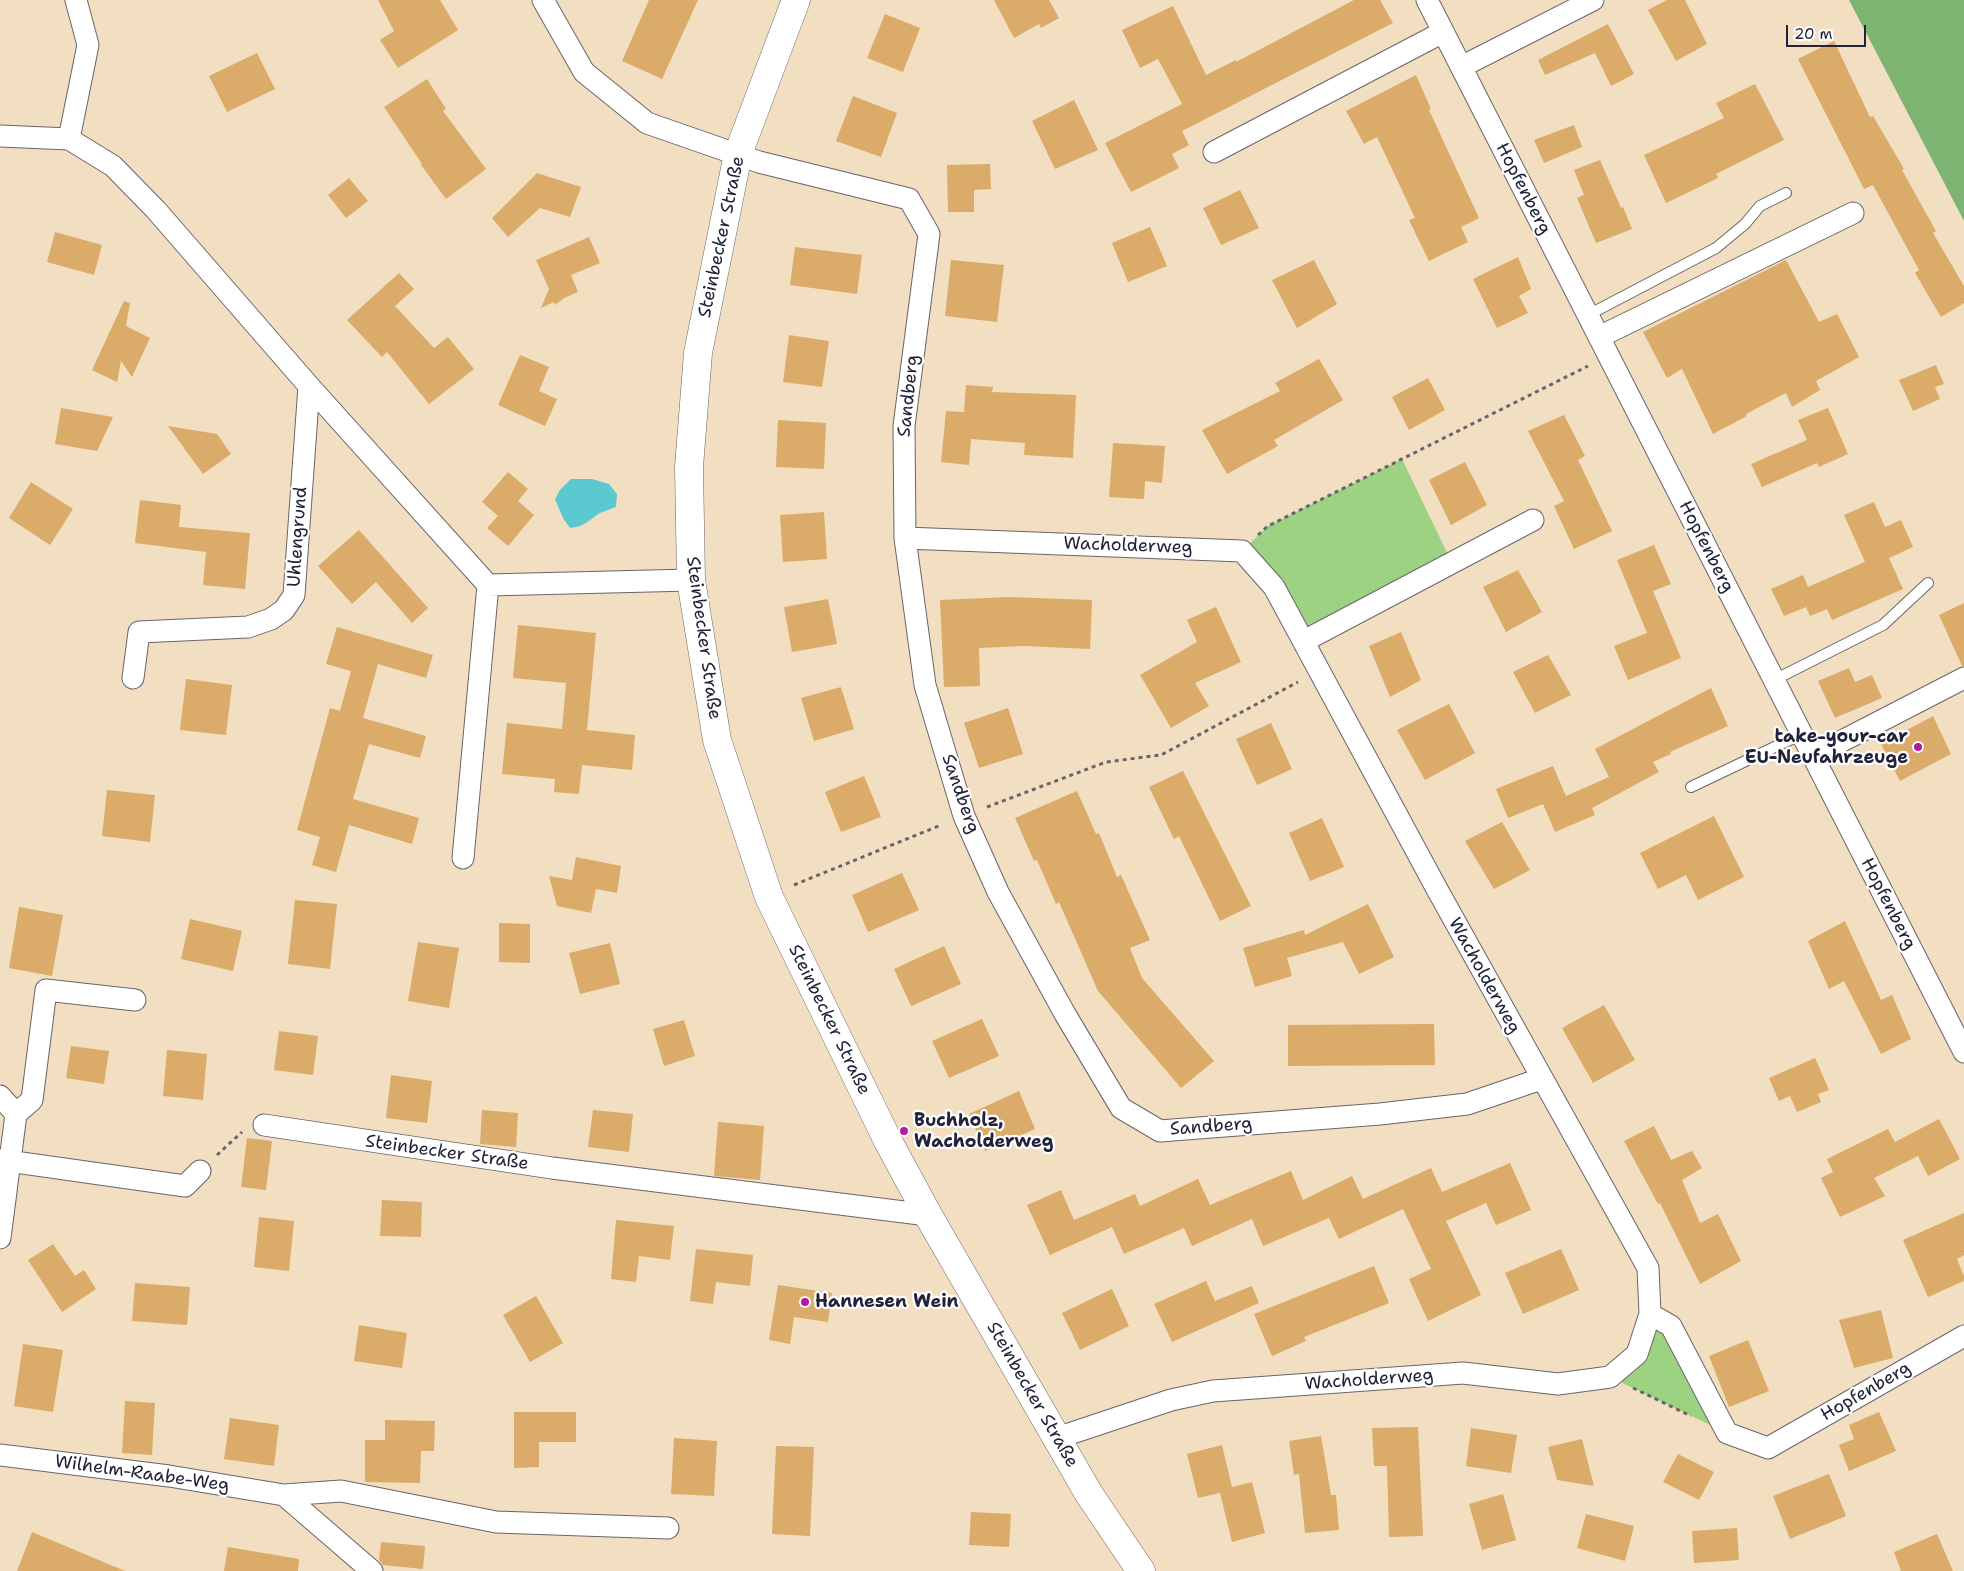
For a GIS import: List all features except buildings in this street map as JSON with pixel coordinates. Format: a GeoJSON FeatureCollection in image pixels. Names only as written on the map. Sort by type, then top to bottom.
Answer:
{"type":"FeatureCollection","features":[{"type":"Feature","properties":{"kind":"street"},"geometry":{"type":"LineString","coordinates":[[69,140],[88,45],[76,0]]}},
{"type":"Feature","properties":{"kind":"street","name":"Sandberg"},"geometry":{"type":"LineString","coordinates":[[543,0],[584,72],[647,122],[759,162],[909,199],[929,234],[904,426],[905,538],[925,685],[964,816],[998,892],[1065,1014],[1120,1108],[1160,1131],[1380,1114],[1467,1104],[1541,1079]]}},
{"type":"Feature","properties":{"kind":"street","name":"Steinbecker Straße"},"geometry":{"type":"LineString","coordinates":[[796,0],[738,154],[698,353],[689,467],[691,580],[717,740],[769,897],[888,1140],[928,1215],[1088,1494],[1141,1571]]}},
{"type":"Feature","properties":{"kind":"street","name":"Hopfenberg"},"geometry":{"type":"LineString","coordinates":[[1427,0],[1964,1052]]}},
{"type":"Feature","properties":{"kind":"street"},"geometry":{"type":"LineString","coordinates":[[1461,67],[1594,0]]}},
{"type":"Feature","properties":{"kind":"street"},"geometry":{"type":"LineString","coordinates":[[1214,152],[1443,32]]}},
{"type":"Feature","properties":{"kind":"street"},"geometry":{"type":"LineString","coordinates":[[0,136],[69,140],[113,166],[156,210],[309,386],[488,584],[463,858]]}},
{"type":"Feature","properties":{"kind":"street"},"geometry":{"type":"LineString","coordinates":[[1599,337],[1853,213]]}},
{"type":"Feature","properties":{"kind":"street","name":"Uhlengrund"},"geometry":{"type":"LineString","coordinates":[[133,678],[139,632],[248,627],[271,619],[284,610],[294,595],[309,386]]}},
{"type":"Feature","properties":{"kind":"street"},"geometry":{"type":"LineString","coordinates":[[1304,641],[1533,520]]}},
{"type":"Feature","properties":{"kind":"street","name":"Wacholderweg"},"geometry":{"type":"LineString","coordinates":[[905,538],[1242,551],[1274,587],[1541,1079],[1648,1268],[1650,1314],[1637,1354],[1610,1377],[1558,1384],[1463,1373],[1213,1391],[1171,1400],[1057,1438]]}},
{"type":"Feature","properties":{"kind":"street"},"geometry":{"type":"LineString","coordinates":[[488,584],[691,580]]}},
{"type":"Feature","properties":{"kind":"street"},"geometry":{"type":"LineString","coordinates":[[1813,756],[1964,678]]}},
{"type":"Feature","properties":{"kind":"street"},"geometry":{"type":"LineString","coordinates":[[0,1238],[5,1161],[16,1114],[32,1100],[46,990],[135,1000]]}},
{"type":"Feature","properties":{"kind":"street"},"geometry":{"type":"LineString","coordinates":[[0,1096],[16,1114]]}},
{"type":"Feature","properties":{"kind":"street","name":"Steinbecker Straße"},"geometry":{"type":"LineString","coordinates":[[264,1125],[552,1168],[928,1215]]}},
{"type":"Feature","properties":{"kind":"street"},"geometry":{"type":"LineString","coordinates":[[5,1161],[185,1186],[200,1171]]}},
{"type":"Feature","properties":{"kind":"street"},"geometry":{"type":"LineString","coordinates":[[1650,1314],[1671,1326],[1727,1434]]}},
{"type":"Feature","properties":{"kind":"street","name":"Hopfenberg"},"geometry":{"type":"LineString","coordinates":[[1727,1434],[1768,1448],[1964,1336]]}},
{"type":"Feature","properties":{"kind":"street","name":"Wilhelm-Raabe-Weg"},"geometry":{"type":"LineString","coordinates":[[0,1455],[169,1476],[284,1495],[341,1490],[496,1522],[668,1528]]}},
{"type":"Feature","properties":{"kind":"street"},"geometry":{"type":"LineString","coordinates":[[284,1495],[372,1571]]}},
{"type":"Feature","properties":{"kind":"lane"},"geometry":{"type":"LineString","coordinates":[[1588,315],[1716,248],[1745,224],[1760,206],[1786,193]]}},
{"type":"Feature","properties":{"kind":"lane"},"geometry":{"type":"LineString","coordinates":[[1774,680],[1883,625],[1928,583]]}},
{"type":"Feature","properties":{"kind":"lane"},"geometry":{"type":"LineString","coordinates":[[1691,787],[1802,734]]}},
{"type":"Feature","properties":{"kind":"path"},"geometry":{"type":"LineString","coordinates":[[1242,551],[1268,526],[1608,356]]}},
{"type":"Feature","properties":{"kind":"path"},"geometry":{"type":"LineString","coordinates":[[769,897],[784,889],[964,816],[1106,762],[1161,755],[1320,670]]}},
{"type":"Feature","properties":{"kind":"path"},"geometry":{"type":"LineString","coordinates":[[200,1171],[250,1124],[264,1125]]}},
{"type":"Feature","properties":{"kind":"path"},"geometry":{"type":"LineString","coordinates":[[1610,1377],[1727,1434]]}},
{"type":"Feature","properties":{"kind":"green space"},"geometry":{"type":"Polygon","coordinates":[[[1849,0],[1964,0],[1964,221],[1849,0]]]}},
{"type":"Feature","properties":{"kind":"green space"},"geometry":{"type":"Polygon","coordinates":[[[1402,459],[1452,563],[1304,641],[1242,551],[1268,526],[1402,459]]]}},
{"type":"Feature","properties":{"kind":"green space"},"geometry":{"type":"Polygon","coordinates":[[[1650,1314],[1671,1326],[1727,1433],[1610,1377],[1650,1314]]]}},
{"type":"Feature","properties":{"kind":"water"},"geometry":{"type":"Polygon","coordinates":[[[571,479],[592,479],[609,484],[617,494],[616,507],[600,513],[583,525],[570,528],[563,518],[555,499],[560,490],[571,479]]]}},
{"type":"Feature","properties":{"kind":"place","name":"take-your-car EU-Neufahrzeuge"},"geometry":{"type":"Point","coordinates":[1918,747]}},
{"type":"Feature","properties":{"kind":"place","name":"Buchholz, Wacholderweg"},"geometry":{"type":"Point","coordinates":[904,1131]}},
{"type":"Feature","properties":{"kind":"place","name":"Hannesen Wein"},"geometry":{"type":"Point","coordinates":[805,1302]}}]}
